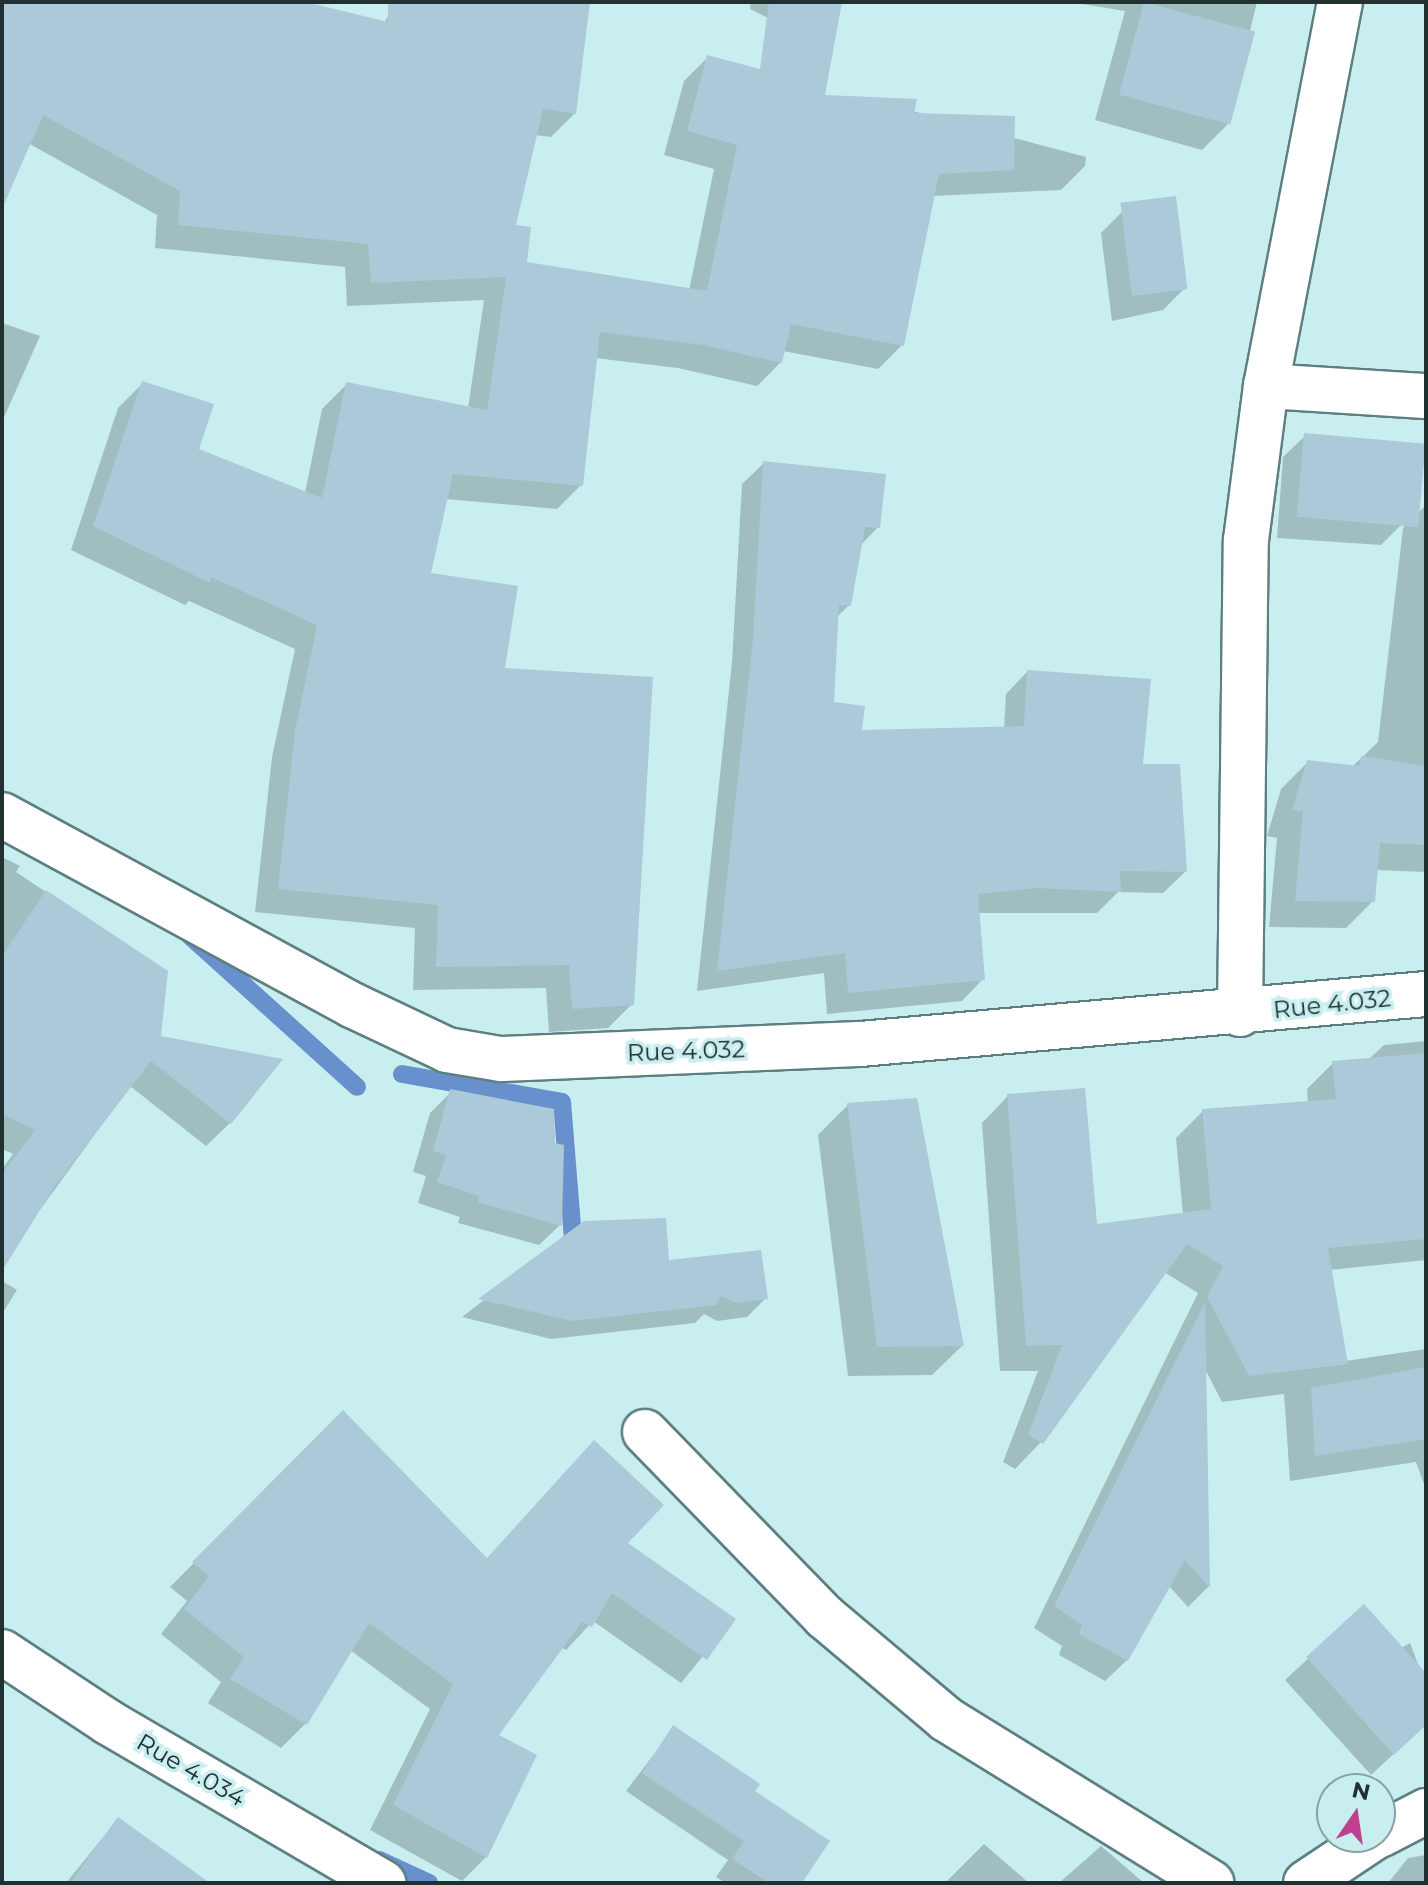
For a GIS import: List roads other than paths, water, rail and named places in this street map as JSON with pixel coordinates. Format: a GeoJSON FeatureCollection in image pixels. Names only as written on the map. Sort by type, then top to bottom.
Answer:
{"type":"FeatureCollection","features":[{"type":"Feature","properties":{"kind":"street"},"geometry":{"type":"LineString","coordinates":[[1240,1014],[1246,540],[1266,386],[1340,2]]}},
{"type":"Feature","properties":{"kind":"street"},"geometry":{"type":"LineString","coordinates":[[1266,386],[1426,396]]}},
{"type":"Feature","properties":{"kind":"street","name":"Rue 4.032"},"geometry":{"type":"LineString","coordinates":[[2,815],[352,1005],[447,1050],[501,1059],[860,1044],[1240,1014],[1426,994]]}},
{"type":"Feature","properties":{"kind":"street"},"geometry":{"type":"LineString","coordinates":[[645,1432],[825,1617],[946,1719],[1212,1883]]}},
{"type":"Feature","properties":{"kind":"street","name":"Rue 4.034"},"geometry":{"type":"LineString","coordinates":[[2,1652],[108,1722],[383,1883]]}},
{"type":"Feature","properties":{"kind":"street"},"geometry":{"type":"LineString","coordinates":[[1396,1827],[1426,1811]]}},
{"type":"Feature","properties":{"kind":"street"},"geometry":{"type":"LineString","coordinates":[[1306,1883],[1352,1853]]}},
{"type":"Feature","properties":{"kind":"waterway"},"geometry":{"type":"LineString","coordinates":[[190,936],[357,1087]]}},
{"type":"Feature","properties":{"kind":"waterway"},"geometry":{"type":"LineString","coordinates":[[402,1074],[562,1102],[574,1252]]}},
{"type":"Feature","properties":{"kind":"waterway"},"geometry":{"type":"LineString","coordinates":[[379,1860],[429,1883]]}}]}
